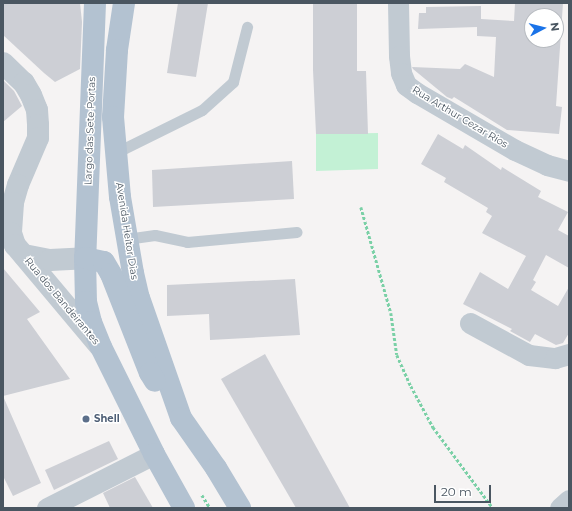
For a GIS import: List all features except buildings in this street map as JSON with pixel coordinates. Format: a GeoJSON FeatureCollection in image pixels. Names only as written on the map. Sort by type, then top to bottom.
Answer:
{"type":"FeatureCollection","features":[{"type":"Feature","properties":{"kind":"main road","name":"Largo das Sete Portas"},"geometry":{"type":"LineString","coordinates":[[85,258],[95,3]]}},
{"type":"Feature","properties":{"kind":"main road","name":"Avenida Heitor Dias"},"geometry":{"type":"LineString","coordinates":[[124,3],[113,84],[115,153],[126,239],[139,298],[181,418],[216,468],[240,508]]}},
{"type":"Feature","properties":{"kind":"main road"},"geometry":{"type":"LineString","coordinates":[[181,418],[150,373],[111,274],[104,262],[85,258],[86,302],[91,322],[101,347],[154,454],[184,508]]}},
{"type":"Feature","properties":{"kind":"street","name":"Rua Arthur Cezar Rios"},"geometry":{"type":"LineString","coordinates":[[398,3],[399,56],[406,85],[417,94],[515,150],[547,165],[569,171]]}},
{"type":"Feature","properties":{"kind":"street","name":"Rua dos Bandeirantes"},"geometry":{"type":"LineString","coordinates":[[3,63],[24,83],[31,95],[37,110],[38,125],[38,138],[18,185],[10,221],[11,233],[15,245],[101,347]]}},
{"type":"Feature","properties":{"kind":"street","name":"Rua dos Bandeirantes"},"geometry":{"type":"LineString","coordinates":[[24,255],[50,260],[85,258]]}},
{"type":"Feature","properties":{"kind":"street"},"geometry":{"type":"LineString","coordinates":[[470,323],[529,354],[555,358],[569,354]]}},
{"type":"Feature","properties":{"kind":"street"},"geometry":{"type":"LineString","coordinates":[[47,508],[154,454]]}},
{"type":"Feature","properties":{"kind":"street"},"geometry":{"type":"LineString","coordinates":[[560,508],[569,500]]}},
{"type":"Feature","properties":{"kind":"lane"},"geometry":{"type":"LineString","coordinates":[[115,153],[202,110],[234,82],[247,27]]}},
{"type":"Feature","properties":{"kind":"lane"},"geometry":{"type":"LineString","coordinates":[[126,239],[155,235],[187,242],[297,232]]}},
{"type":"Feature","properties":{"kind":"path"},"geometry":{"type":"LineString","coordinates":[[361,206],[391,313],[397,355],[411,386],[433,427],[493,508]]}},
{"type":"Feature","properties":{"kind":"green space"},"geometry":{"type":"Polygon","coordinates":[[[378,133],[378,169],[316,171],[316,134],[378,133]]]}},
{"type":"Feature","properties":{"kind":"place","name":"Shell"},"geometry":{"type":"Point","coordinates":[86,419]}}]}
